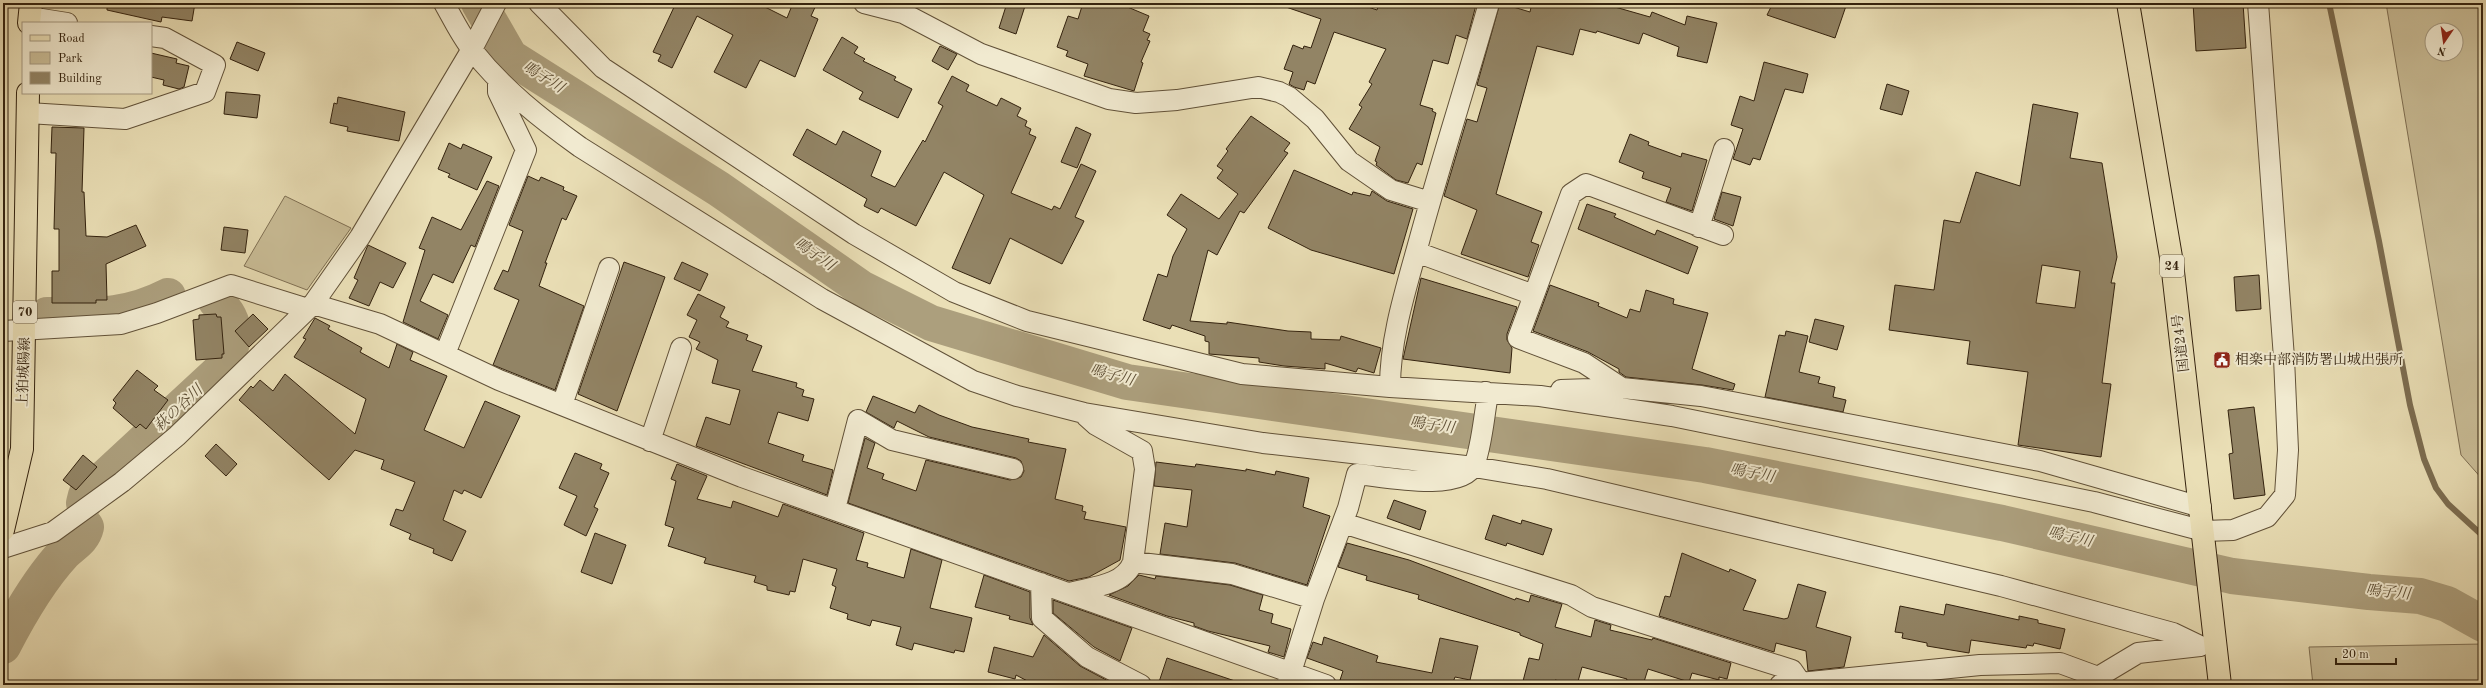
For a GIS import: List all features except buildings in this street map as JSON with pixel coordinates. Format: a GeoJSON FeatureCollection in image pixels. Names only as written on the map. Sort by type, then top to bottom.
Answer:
{"type":"FeatureCollection","features":[{"type":"Feature","properties":{"kind":"main road","name":"国道24号"},"geometry":{"type":"LineString","coordinates":[[2128,3],[2172,263],[2204,531],[2210,642],[2220,685]]}},
{"type":"Feature","properties":{"kind":"main road","name":"上狛城陽線"},"geometry":{"type":"LineString","coordinates":[[3,530],[22,449],[28,103]]}},
{"type":"Feature","properties":{"kind":"street"},"geometry":{"type":"LineString","coordinates":[[444,3],[475,44],[498,80],[544,122],[580,147],[822,299],[973,381],[1017,396],[1084,414],[1263,443],[1475,463],[1993,584],[2210,642]]}},
{"type":"Feature","properties":{"kind":"street"},"geometry":{"type":"LineString","coordinates":[[3,548],[52,532],[122,482],[177,436],[310,306],[360,237],[475,44],[496,3]]}},
{"type":"Feature","properties":{"kind":"street"},"geometry":{"type":"LineString","coordinates":[[539,3],[604,68],[854,234],[954,292],[1027,321],[1242,374],[1487,396],[1540,396],[1672,416],[1887,458],[2094,502],[2204,531],[2233,530],[2267,517],[2285,495],[2288,450],[2284,358],[2258,3]]}},
{"type":"Feature","properties":{"kind":"street"},"geometry":{"type":"LineString","coordinates":[[864,3],[903,13],[981,54],[1110,99],[1136,103],[1178,100],[1258,87],[1279,92],[1289,97],[1315,119],[1348,161],[1391,190],[1430,202]]}},
{"type":"Feature","properties":{"kind":"street"},"geometry":{"type":"LineString","coordinates":[[1390,387],[1390,364],[1400,314],[1430,202],[1488,3]]}},
{"type":"Feature","properties":{"kind":"street"},"geometry":{"type":"LineString","coordinates":[[29,14],[63,22]]}},
{"type":"Feature","properties":{"kind":"street"},"geometry":{"type":"LineString","coordinates":[[28,103],[125,119],[205,92],[215,65],[165,38],[152,36]]}},
{"type":"Feature","properties":{"kind":"street"},"geometry":{"type":"LineString","coordinates":[[445,354],[526,150],[498,92],[498,80]]}},
{"type":"Feature","properties":{"kind":"street"},"geometry":{"type":"LineString","coordinates":[[1699,226],[1724,149]]}},
{"type":"Feature","properties":{"kind":"street"},"geometry":{"type":"LineString","coordinates":[[1622,388],[1584,363],[1518,338],[1571,194],[1586,184],[1724,235]]}},
{"type":"Feature","properties":{"kind":"street"},"geometry":{"type":"LineString","coordinates":[[1416,252],[1534,295]]}},
{"type":"Feature","properties":{"kind":"street"},"geometry":{"type":"LineString","coordinates":[[562,405],[609,268]]}},
{"type":"Feature","properties":{"kind":"street"},"geometry":{"type":"LineString","coordinates":[[3,331],[25,331],[121,324],[157,313],[230,285],[380,324],[562,405],[742,477],[1069,593],[1289,679],[1326,685]]}},
{"type":"Feature","properties":{"kind":"street"},"geometry":{"type":"LineString","coordinates":[[650,441],[681,348]]}},
{"type":"Feature","properties":{"kind":"street"},"geometry":{"type":"LineString","coordinates":[[1540,396],[1557,391],[1622,388],[1701,396],[2040,461],[2201,507]]}},
{"type":"Feature","properties":{"kind":"street"},"geometry":{"type":"LineString","coordinates":[[1289,679],[1314,598],[1343,523],[1357,474],[1415,480],[1447,481],[1464,475],[1475,463],[1487,396]]}},
{"type":"Feature","properties":{"kind":"street"},"geometry":{"type":"LineString","coordinates":[[1069,593],[1114,581],[1129,571],[1133,562],[1145,468],[1142,451],[1096,425],[1084,414]]}},
{"type":"Feature","properties":{"kind":"street"},"geometry":{"type":"LineString","coordinates":[[835,509],[858,420],[892,440],[1013,469]]}},
{"type":"Feature","properties":{"kind":"street"},"geometry":{"type":"LineString","coordinates":[[1343,523],[1571,595],[1592,607],[1792,670],[1801,683]]}},
{"type":"Feature","properties":{"kind":"street"},"geometry":{"type":"LineString","coordinates":[[1133,562],[1232,574],[1314,598]]}},
{"type":"Feature","properties":{"kind":"street"},"geometry":{"type":"LineString","coordinates":[[1041,583],[1042,618],[1087,657],[1140,685]]}},
{"type":"Feature","properties":{"kind":"street"},"geometry":{"type":"LineString","coordinates":[[1780,685],[1980,665],[2060,663],[2102,681],[2138,653],[2210,642]]}},
{"type":"Feature","properties":{"kind":"green space"},"geometry":{"type":"Polygon","coordinates":[[[2386,3],[2483,3],[2483,480],[2461,455],[2386,3]]]}},
{"type":"Feature","properties":{"kind":"green space"},"geometry":{"type":"Polygon","coordinates":[[[285,196],[351,228],[307,290],[244,266],[285,196]]]}},
{"type":"Feature","properties":{"kind":"green space"},"geometry":{"type":"Polygon","coordinates":[[[2483,644],[2483,685],[2313,685],[2309,647],[2483,644]]]}},
{"type":"Feature","properties":{"kind":"waterway","name":"鳴子川"},"geometry":{"type":"LineString","coordinates":[[479,3],[510,57],[719,189],[861,288],[931,323],[1127,382],[1705,465],[2002,523],[2232,576],[2369,592],[2420,596],[2447,604],[2483,624]]}},
{"type":"Feature","properties":{"kind":"waterway"},"geometry":{"type":"LineString","coordinates":[[2329,3],[2379,241],[2410,405],[2424,459],[2436,488],[2448,504],[2483,536]]}},
{"type":"Feature","properties":{"kind":"waterway","name":"萩の谷川"},"geometry":{"type":"LineString","coordinates":[[47,315],[94,315],[123,312],[152,303],[168,296]]}},
{"type":"Feature","properties":{"kind":"waterway","name":"萩の谷川"},"geometry":{"type":"LineString","coordinates":[[84,503],[86,495],[220,371],[229,352],[233,334],[229,318],[224,309],[216,301]]}},
{"type":"Feature","properties":{"kind":"waterway","name":"萩の谷川"},"geometry":{"type":"LineString","coordinates":[[3,646],[23,609],[46,574],[64,553],[80,539],[86,527]]}},
{"type":"Feature","properties":{"kind":"place","name":"相楽中部消防署山城出張所"},"geometry":{"type":"Point","coordinates":[2222,360]}}]}
